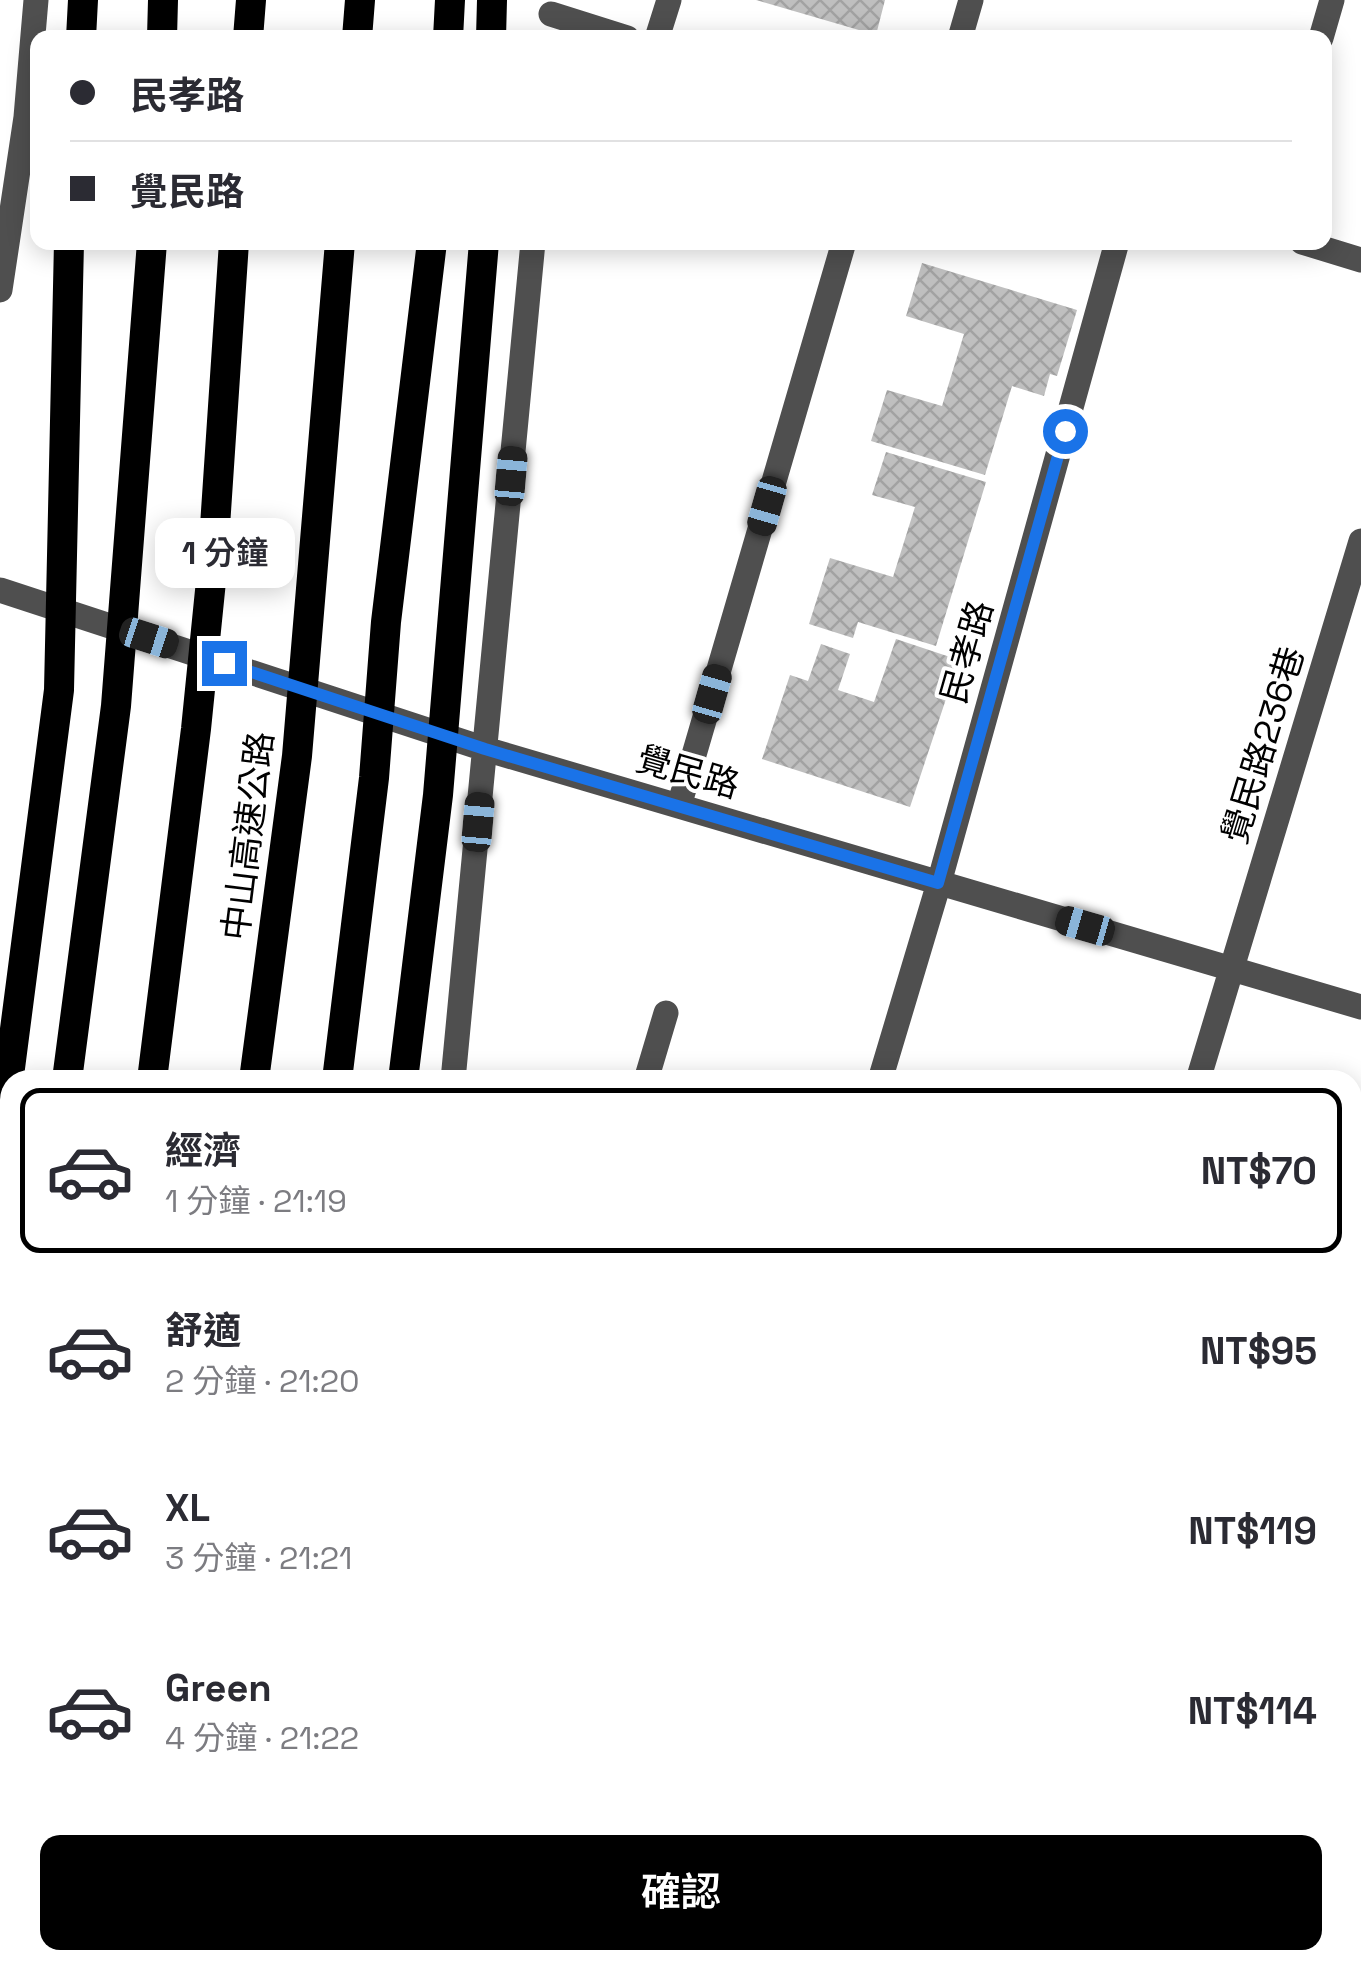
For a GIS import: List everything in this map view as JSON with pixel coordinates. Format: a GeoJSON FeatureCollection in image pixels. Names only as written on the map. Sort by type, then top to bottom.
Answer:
{"type":"FeatureCollection","features":[{"type":"Feature","properties":{"kind":"highway"},"geometry":{"type":"LineString","coordinates":[[81,30],[83,0]]}},
{"type":"Feature","properties":{"kind":"highway"},"geometry":{"type":"LineString","coordinates":[[162,30],[163,0]]}},
{"type":"Feature","properties":{"kind":"highway"},"geometry":{"type":"LineString","coordinates":[[248,30],[250,0]]}},
{"type":"Feature","properties":{"kind":"highway"},"geometry":{"type":"LineString","coordinates":[[358,30],[360,0]]}},
{"type":"Feature","properties":{"kind":"highway"},"geometry":{"type":"LineString","coordinates":[[448,30],[450,0]]}},
{"type":"Feature","properties":{"kind":"highway"},"geometry":{"type":"LineString","coordinates":[[491,30],[492,0]]}},
{"type":"Feature","properties":{"kind":"highway"},"geometry":{"type":"LineString","coordinates":[[10,1070],[59,690],[68,250]]}},
{"type":"Feature","properties":{"kind":"highway"},"geometry":{"type":"LineString","coordinates":[[67,1070],[116,706],[151,250]]}},
{"type":"Feature","properties":{"kind":"highway","name":"中山高速公路"},"geometry":{"type":"LineString","coordinates":[[153,1070],[212,571],[233,250]]}},
{"type":"Feature","properties":{"kind":"highway","name":"中山高速公路"},"geometry":{"type":"LineString","coordinates":[[255,1070],[297,756],[339,250]]}},
{"type":"Feature","properties":{"kind":"highway"},"geometry":{"type":"LineString","coordinates":[[339,1070],[374,778],[386,622],[431,250]]}},
{"type":"Feature","properties":{"kind":"highway"},"geometry":{"type":"LineString","coordinates":[[403,1070],[438,795],[483,250]]}},
{"type":"Feature","properties":{"kind":"street"},"geometry":{"type":"LineString","coordinates":[[33,30],[36,0]]}},
{"type":"Feature","properties":{"kind":"street"},"geometry":{"type":"LineString","coordinates":[[659,30],[668,0]]}},
{"type":"Feature","properties":{"kind":"street"},"geometry":{"type":"LineString","coordinates":[[962,30],[971,0]]}},
{"type":"Feature","properties":{"kind":"street"},"geometry":{"type":"LineString","coordinates":[[1323,30],[1332,0]]}},
{"type":"Feature","properties":{"kind":"street"},"geometry":{"type":"LineString","coordinates":[[550,17],[598,30]]}},
{"type":"Feature","properties":{"kind":"street"},"geometry":{"type":"LineString","coordinates":[[0,290],[30,70]]}},
{"type":"Feature","properties":{"kind":"street"},"geometry":{"type":"LineString","coordinates":[[0,111],[26,117]]}},
{"type":"Feature","properties":{"kind":"street"},"geometry":{"type":"LineString","coordinates":[[454,1070],[532,250]]}},
{"type":"Feature","properties":{"kind":"street"},"geometry":{"type":"LineString","coordinates":[[679,806],[842,250]]}},
{"type":"Feature","properties":{"kind":"street","name":"民孝路"},"geometry":{"type":"LineString","coordinates":[[883,1070],[1116,250]]}},
{"type":"Feature","properties":{"kind":"street"},"geometry":{"type":"LineString","coordinates":[[1328,250],[1361,260]]}},
{"type":"Feature","properties":{"kind":"street","name":"覺民路236巷"},"geometry":{"type":"LineString","coordinates":[[1201,1070],[1361,541]]}},
{"type":"Feature","properties":{"kind":"street","name":"覺民路"},"geometry":{"type":"LineString","coordinates":[[0,590],[485,749],[1361,1008]]}},
{"type":"Feature","properties":{"kind":"street"},"geometry":{"type":"LineString","coordinates":[[649,1070],[666,1013]]}},
{"type":"Feature","properties":{"kind":"building"},"geometry":{"type":"Polygon","coordinates":[[[756,0],[885,0],[877,30],[859,30],[756,0]]]}},
{"type":"Feature","properties":{"kind":"building"},"geometry":{"type":"Polygon","coordinates":[[[922,263],[1077,310],[1057,376],[1050,374],[1044,396],[1012,386],[985,475],[871,441],[887,390],[942,406],[964,334],[906,316],[922,263]]]}},
{"type":"Feature","properties":{"kind":"building"},"geometry":{"type":"Polygon","coordinates":[[[886,452],[986,482],[936,646],[858,622],[853,638],[809,624],[830,558],[893,577],[915,507],[872,495],[886,452]]]}},
{"type":"Feature","properties":{"kind":"building"},"geometry":{"type":"Polygon","coordinates":[[[896,639],[959,660],[910,807],[762,759],[790,675],[808,681],[821,644],[850,654],[838,690],[874,702],[896,639]]]}},
{"type":"Feature","properties":{"kind":"route"},"geometry":{"type":"LineString","coordinates":[[224,663],[485,749],[938,883],[1065,431]]}}]}
